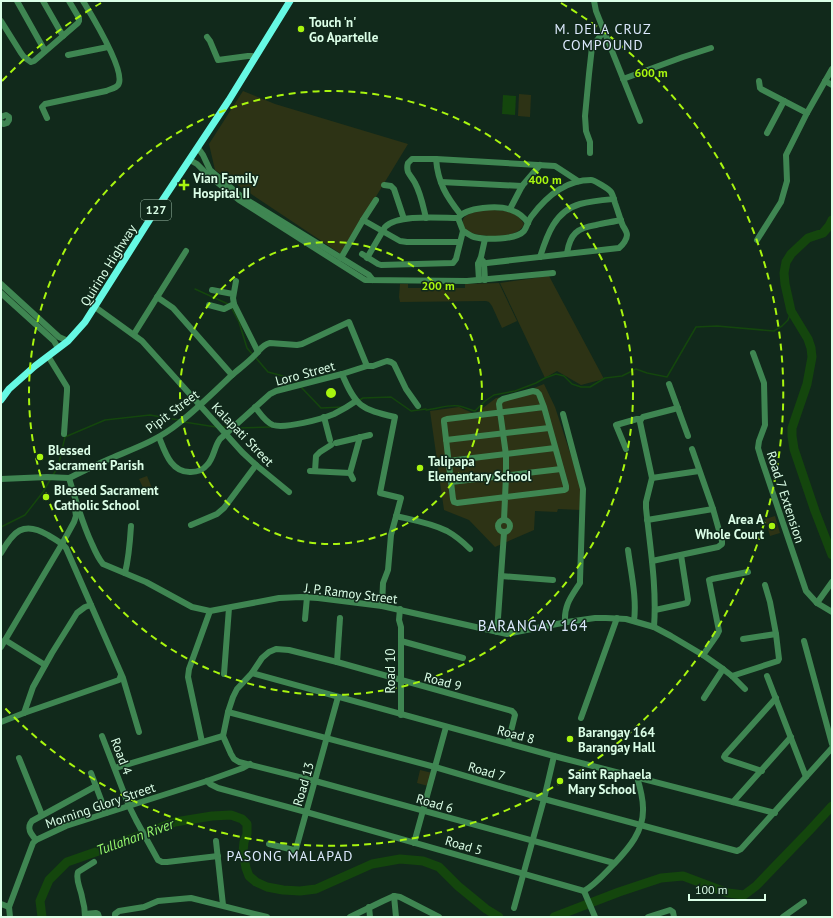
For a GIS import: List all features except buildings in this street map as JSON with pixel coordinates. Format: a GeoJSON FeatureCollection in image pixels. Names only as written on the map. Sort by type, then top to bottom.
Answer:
{"type":"FeatureCollection","features":[{"type":"Feature","properties":{"kind":"main road","name":"Quirino Highway"},"geometry":{"type":"LineString","coordinates":[[1,400],[9,389],[68,341],[85,322],[152,216],[198,148],[290,1]]}},
{"type":"Feature","properties":{"kind":"street"},"geometry":{"type":"LineString","coordinates":[[17,1],[45,51]]}},
{"type":"Feature","properties":{"kind":"street"},"geometry":{"type":"LineString","coordinates":[[43,1],[63,36]]}},
{"type":"Feature","properties":{"kind":"street"},"geometry":{"type":"LineString","coordinates":[[1,21],[21,53],[31,62],[80,21],[69,1]]}},
{"type":"Feature","properties":{"kind":"street"},"geometry":{"type":"LineString","coordinates":[[47,118],[42,107],[44,104],[106,91],[119,83],[117,66],[83,1]]}},
{"type":"Feature","properties":{"kind":"street"},"geometry":{"type":"LineString","coordinates":[[594,1],[604,31],[640,121]]}},
{"type":"Feature","properties":{"kind":"street"},"geometry":{"type":"LineString","coordinates":[[590,153],[590,142],[586,131],[586,116],[592,47],[604,31]]}},
{"type":"Feature","properties":{"kind":"street"},"geometry":{"type":"LineString","coordinates":[[1,36],[8,33]]}},
{"type":"Feature","properties":{"kind":"street"},"geometry":{"type":"LineString","coordinates":[[207,37],[218,60],[248,56],[255,58]]}},
{"type":"Feature","properties":{"kind":"street"},"geometry":{"type":"LineString","coordinates":[[68,55],[108,47]]}},
{"type":"Feature","properties":{"kind":"street"},"geometry":{"type":"LineString","coordinates":[[623,79],[711,48]]}},
{"type":"Feature","properties":{"kind":"street"},"geometry":{"type":"LineString","coordinates":[[757,240],[781,202],[782,195],[788,181],[786,155],[807,113],[832,69]]}},
{"type":"Feature","properties":{"kind":"street"},"geometry":{"type":"LineString","coordinates":[[759,81],[761,89],[807,113]]}},
{"type":"Feature","properties":{"kind":"street"},"geometry":{"type":"LineString","coordinates":[[825,81],[832,85]]}},
{"type":"Feature","properties":{"kind":"street"},"geometry":{"type":"LineString","coordinates":[[767,133],[784,101]]}},
{"type":"Feature","properties":{"kind":"street"},"geometry":{"type":"LineString","coordinates":[[198,148],[203,154],[209,172]]}},
{"type":"Feature","properties":{"kind":"street"},"geometry":{"type":"LineString","coordinates":[[426,218],[422,199],[407,168],[408,163],[412,159],[555,166],[578,182]]}},
{"type":"Feature","properties":{"kind":"street"},"geometry":{"type":"LineString","coordinates":[[362,254],[381,265],[454,263],[463,232],[459,216],[448,199],[441,182],[436,159]]}},
{"type":"Feature","properties":{"kind":"street"},"geometry":{"type":"LineString","coordinates":[[190,160],[209,172],[252,206],[365,280],[467,281],[553,274]]}},
{"type":"Feature","properties":{"kind":"street"},"geometry":{"type":"LineString","coordinates":[[200,167],[206,161]]}},
{"type":"Feature","properties":{"kind":"street"},"geometry":{"type":"LineString","coordinates":[[510,209],[522,186],[540,165]]}},
{"type":"Feature","properties":{"kind":"street"},"geometry":{"type":"LineString","coordinates":[[463,232],[474,237],[485,239],[508,238],[514,236],[524,231],[539,207],[558,190],[569,184],[593,180],[611,192],[627,234],[622,246],[619,248],[481,262]]}},
{"type":"Feature","properties":{"kind":"street"},"geometry":{"type":"LineString","coordinates":[[441,182],[522,186]]}},
{"type":"Feature","properties":{"kind":"street"},"geometry":{"type":"LineString","coordinates":[[384,185],[391,186],[394,189],[404,219]]}},
{"type":"Feature","properties":{"kind":"street"},"geometry":{"type":"LineString","coordinates":[[540,257],[553,225],[558,217],[569,209],[581,204],[614,199]]}},
{"type":"Feature","properties":{"kind":"street"},"geometry":{"type":"LineString","coordinates":[[341,258],[376,200]]}},
{"type":"Feature","properties":{"kind":"street"},"geometry":{"type":"LineString","coordinates":[[252,206],[341,258],[369,275],[374,280]]}},
{"type":"Feature","properties":{"kind":"street"},"geometry":{"type":"LineString","coordinates":[[368,258],[388,225],[395,221],[404,219],[459,216],[485,207],[510,209],[521,215],[528,223]]}},
{"type":"Feature","properties":{"kind":"street"},"geometry":{"type":"LineString","coordinates":[[363,220],[400,241],[460,242]]}},
{"type":"Feature","properties":{"kind":"street"},"geometry":{"type":"LineString","coordinates":[[567,253],[570,240],[580,229],[586,226],[621,220]]}},
{"type":"Feature","properties":{"kind":"street"},"geometry":{"type":"LineString","coordinates":[[482,280],[481,262],[485,239]]}},
{"type":"Feature","properties":{"kind":"street"},"geometry":{"type":"LineString","coordinates":[[134,334],[186,251]]}},
{"type":"Feature","properties":{"kind":"street"},"geometry":{"type":"LineString","coordinates":[[236,281],[233,294],[234,304],[257,353]]}},
{"type":"Feature","properties":{"kind":"street"},"geometry":{"type":"LineString","coordinates":[[1,284],[59,336],[68,341]]}},
{"type":"Feature","properties":{"kind":"street"},"geometry":{"type":"LineString","coordinates":[[212,290],[233,294]]}},
{"type":"Feature","properties":{"kind":"street"},"geometry":{"type":"LineString","coordinates":[[1,293],[54,341],[58,348]]}},
{"type":"Feature","properties":{"kind":"street"},"geometry":{"type":"LineString","coordinates":[[157,297],[173,308],[232,375]]}},
{"type":"Feature","properties":{"kind":"street"},"geometry":{"type":"LineString","coordinates":[[208,304],[224,308],[234,304]]}},
{"type":"Feature","properties":{"kind":"street","name":"Kalapati Street"},"geometry":{"type":"LineString","coordinates":[[95,307],[142,341],[242,452],[289,492]]}},
{"type":"Feature","properties":{"kind":"street","name":"Pipit Street"},"geometry":{"type":"LineString","coordinates":[[69,478],[159,438],[200,405],[267,343],[302,344],[349,322],[367,366]]}},
{"type":"Feature","properties":{"kind":"street","name":"Road 7 Extension"},"geometry":{"type":"LineString","coordinates":[[753,353],[764,383],[765,425],[759,441],[759,453],[806,591],[817,603],[832,612]]}},
{"type":"Feature","properties":{"kind":"street"},"geometry":{"type":"LineString","coordinates":[[48,356],[67,387],[64,434]]}},
{"type":"Feature","properties":{"kind":"street","name":"Loro Street"},"geometry":{"type":"LineString","coordinates":[[159,438],[173,465],[181,471],[191,472],[202,470],[207,466],[217,443],[225,434],[270,394],[276,391],[388,361],[394,364],[406,389],[418,406]]}},
{"type":"Feature","properties":{"kind":"street"},"geometry":{"type":"LineString","coordinates":[[342,374],[356,401],[370,410],[395,417],[380,493],[401,498],[391,535],[388,570],[383,583],[382,606]]}},
{"type":"Feature","properties":{"kind":"street"},"geometry":{"type":"LineString","coordinates":[[669,384],[688,436]]}},
{"type":"Feature","properties":{"kind":"street"},"geometry":{"type":"LineString","coordinates":[[497,632],[504,533],[498,529],[498,525],[500,521],[504,520],[506,497],[506,455],[500,412],[499,404],[500,401],[510,397],[533,392],[537,392],[539,394],[544,407],[566,486],[564,490],[506,497],[457,503],[454,502],[444,420],[500,412],[544,407]]}},
{"type":"Feature","properties":{"kind":"street"},"geometry":{"type":"LineString","coordinates":[[255,407],[267,422],[276,425],[296,424],[335,414],[356,401]]}},
{"type":"Feature","properties":{"kind":"street"},"geometry":{"type":"LineString","coordinates":[[626,449],[616,425],[678,408]]}},
{"type":"Feature","properties":{"kind":"street"},"geometry":{"type":"LineString","coordinates":[[563,414],[583,488],[580,583],[566,606],[564,614],[565,622]]}},
{"type":"Feature","properties":{"kind":"street"},"geometry":{"type":"LineString","coordinates":[[325,417],[332,441]]}},
{"type":"Feature","properties":{"kind":"street"},"geometry":{"type":"LineString","coordinates":[[641,419],[640,422],[652,478],[646,502],[655,591],[654,627]]}},
{"type":"Feature","properties":{"kind":"street"},"geometry":{"type":"LineString","coordinates":[[446,440],[549,428]]}},
{"type":"Feature","properties":{"kind":"street"},"geometry":{"type":"LineString","coordinates":[[360,437],[352,476],[313,471],[316,456],[332,441],[370,435]]}},
{"type":"Feature","properties":{"kind":"street"},"geometry":{"type":"LineString","coordinates":[[448,461],[555,448]]}},
{"type":"Feature","properties":{"kind":"street"},"geometry":{"type":"LineString","coordinates":[[652,562],[718,547],[722,544],[713,509],[692,449]]}},
{"type":"Feature","properties":{"kind":"street"},"geometry":{"type":"LineString","coordinates":[[191,525],[217,514],[224,508],[256,465]]}},
{"type":"Feature","properties":{"kind":"street"},"geometry":{"type":"LineString","coordinates":[[451,482],[561,469]]}},
{"type":"Feature","properties":{"kind":"street"},"geometry":{"type":"LineString","coordinates":[[652,478],[699,471]]}},
{"type":"Feature","properties":{"kind":"street"},"geometry":{"type":"LineString","coordinates":[[1,480],[47,477],[69,478]]}},
{"type":"Feature","properties":{"kind":"street","name":"J. P. Ramoy Street"},"geometry":{"type":"LineString","coordinates":[[69,478],[80,516],[100,560],[106,566],[146,582],[192,607],[210,611],[279,598],[307,597],[382,606],[509,634],[565,622],[595,618],[617,618],[654,627],[671,636],[723,669],[745,689]]}},
{"type":"Feature","properties":{"kind":"street"},"geometry":{"type":"LineString","coordinates":[[1,647],[76,519],[74,506],[75,498]]}},
{"type":"Feature","properties":{"kind":"street"},"geometry":{"type":"LineString","coordinates":[[647,520],[713,509]]}},
{"type":"Feature","properties":{"kind":"street"},"geometry":{"type":"LineString","coordinates":[[396,516],[427,524],[448,532],[461,540],[470,549]]}},
{"type":"Feature","properties":{"kind":"street"},"geometry":{"type":"LineString","coordinates":[[124,573],[130,547],[131,526]]}},
{"type":"Feature","properties":{"kind":"street"},"geometry":{"type":"LineString","coordinates":[[1,553],[14,535],[25,528],[39,529],[66,548],[121,675],[140,732]]}},
{"type":"Feature","properties":{"kind":"street"},"geometry":{"type":"LineString","coordinates":[[628,550],[634,592],[634,621]]}},
{"type":"Feature","properties":{"kind":"street"},"geometry":{"type":"LineString","coordinates":[[655,610],[683,604],[688,600],[681,555]]}},
{"type":"Feature","properties":{"kind":"street"},"geometry":{"type":"LineString","coordinates":[[703,655],[719,631],[709,580],[748,572]]}},
{"type":"Feature","properties":{"kind":"street"},"geometry":{"type":"LineString","coordinates":[[501,576],[553,580]]}},
{"type":"Feature","properties":{"kind":"street"},"geometry":{"type":"LineString","coordinates":[[817,603],[832,582]]}},
{"type":"Feature","properties":{"kind":"street"},"geometry":{"type":"LineString","coordinates":[[732,676],[778,661],[779,659],[770,602],[765,585]]}},
{"type":"Feature","properties":{"kind":"street"},"geometry":{"type":"LineString","coordinates":[[305,619],[307,597]]}},
{"type":"Feature","properties":{"kind":"street"},"geometry":{"type":"LineString","coordinates":[[24,713],[34,687],[45,665],[77,613],[85,607],[91,605]]}},
{"type":"Feature","properties":{"kind":"street"},"geometry":{"type":"LineString","coordinates":[[224,674],[229,608]]}},
{"type":"Feature","properties":{"kind":"street","name":"Road 10"},"geometry":{"type":"LineString","coordinates":[[401,715],[402,610]]}},
{"type":"Feature","properties":{"kind":"street"},"geometry":{"type":"LineString","coordinates":[[202,742],[188,677],[189,669],[210,611]]}},
{"type":"Feature","properties":{"kind":"street"},"geometry":{"type":"LineString","coordinates":[[337,662],[340,618]]}},
{"type":"Feature","properties":{"kind":"street"},"geometry":{"type":"LineString","coordinates":[[581,718],[617,618]]}},
{"type":"Feature","properties":{"kind":"street"},"geometry":{"type":"LineString","coordinates":[[1,632],[6,638],[45,665]]}},
{"type":"Feature","properties":{"kind":"street"},"geometry":{"type":"LineString","coordinates":[[743,639],[776,634]]}},
{"type":"Feature","properties":{"kind":"street"},"geometry":{"type":"LineString","coordinates":[[401,641],[463,658]]}},
{"type":"Feature","properties":{"kind":"street"},"geometry":{"type":"LineString","coordinates":[[804,641],[832,744]]}},
{"type":"Feature","properties":{"kind":"street","name":"Road 9"},"geometry":{"type":"LineString","coordinates":[[223,736],[228,712],[237,689],[252,673],[262,658],[276,648],[337,662],[512,711],[515,715],[508,743]]}},
{"type":"Feature","properties":{"kind":"street"},"geometry":{"type":"LineString","coordinates":[[704,698],[723,669]]}},
{"type":"Feature","properties":{"kind":"street","name":"Road 8"},"geometry":{"type":"LineString","coordinates":[[252,673],[554,756],[775,813]]}},
{"type":"Feature","properties":{"kind":"street"},"geometry":{"type":"LineString","coordinates":[[1,722],[119,680],[121,675]]}},
{"type":"Feature","properties":{"kind":"street"},"geometry":{"type":"LineString","coordinates":[[767,676],[806,777]]}},
{"type":"Feature","properties":{"kind":"street","name":"Road 13"},"geometry":{"type":"LineString","coordinates":[[269,844],[294,850],[296,849],[338,697]]}},
{"type":"Feature","properties":{"kind":"street"},"geometry":{"type":"LineString","coordinates":[[762,771],[724,757],[776,698]]}},
{"type":"Feature","properties":{"kind":"street","name":"Road 7"},"geometry":{"type":"LineString","coordinates":[[228,712],[435,767],[544,799],[728,849],[741,849],[775,813]]}},
{"type":"Feature","properties":{"kind":"street"},"geometry":{"type":"LineString","coordinates":[[414,842],[446,726]]}},
{"type":"Feature","properties":{"kind":"street","name":"Road 4"},"geometry":{"type":"LineString","coordinates":[[102,736],[129,806],[158,860],[167,862],[218,856]]}},
{"type":"Feature","properties":{"kind":"street"},"geometry":{"type":"LineString","coordinates":[[115,768],[223,736],[234,759],[239,762],[250,764]]}},
{"type":"Feature","properties":{"kind":"street"},"geometry":{"type":"LineString","coordinates":[[733,802],[791,737]]}},
{"type":"Feature","properties":{"kind":"street"},"geometry":{"type":"LineString","coordinates":[[775,813],[832,748]]}},
{"type":"Feature","properties":{"kind":"street"},"geometry":{"type":"LineString","coordinates":[[514,908],[544,799],[554,756]]}},
{"type":"Feature","properties":{"kind":"street"},"geometry":{"type":"LineString","coordinates":[[19,758],[42,815]]}},
{"type":"Feature","properties":{"kind":"street","name":"Morning Glory Street"},"geometry":{"type":"LineString","coordinates":[[10,917],[9,907],[33,843],[36,840],[66,826],[207,781],[250,764]]}},
{"type":"Feature","properties":{"kind":"street","name":"Road 6"},"geometry":{"type":"LineString","coordinates":[[250,764],[614,863]]}},
{"type":"Feature","properties":{"kind":"street"},"geometry":{"type":"LineString","coordinates":[[92,773],[106,813]]}},
{"type":"Feature","properties":{"kind":"street"},"geometry":{"type":"LineString","coordinates":[[595,917],[584,891],[599,880],[630,846],[642,825],[644,807],[637,777]]}},
{"type":"Feature","properties":{"kind":"street","name":"Road 5"},"geometry":{"type":"LineString","coordinates":[[207,781],[218,788],[584,891]]}},
{"type":"Feature","properties":{"kind":"street"},"geometry":{"type":"LineString","coordinates":[[36,840],[30,832],[29,826],[32,821],[96,786]]}},
{"type":"Feature","properties":{"kind":"street"},"geometry":{"type":"LineString","coordinates":[[216,841],[223,906]]}},
{"type":"Feature","properties":{"kind":"street"},"geometry":{"type":"LineString","coordinates":[[94,862],[78,872],[77,880],[85,916],[96,913],[99,917]]}},
{"type":"Feature","properties":{"kind":"street"},"geometry":{"type":"LineString","coordinates":[[394,896],[396,917]]}},
{"type":"Feature","properties":{"kind":"street"},"geometry":{"type":"LineString","coordinates":[[350,917],[394,896],[400,897],[439,917]]}},
{"type":"Feature","properties":{"kind":"street"},"geometry":{"type":"LineString","coordinates":[[115,917],[116,912],[119,911],[144,907],[158,902],[191,898],[250,915],[267,917]]}},
{"type":"Feature","properties":{"kind":"street"},"geometry":{"type":"LineString","coordinates":[[783,917],[804,902]]}},
{"type":"Feature","properties":{"kind":"street"},"geometry":{"type":"LineString","coordinates":[[1,904],[9,907]]}},
{"type":"Feature","properties":{"kind":"street"},"geometry":{"type":"LineString","coordinates":[[369,907],[370,917]]}},
{"type":"Feature","properties":{"kind":"street"},"geometry":{"type":"LineString","coordinates":[[648,917],[667,910],[673,914]]}},
{"type":"Feature","properties":{"kind":"shaded area"},"geometry":{"type":"Polygon","coordinates":[[[243,91],[275,104],[408,144],[341,254],[215,170],[209,144],[243,91]]]}},
{"type":"Feature","properties":{"kind":"shaded area"},"geometry":{"type":"Polygon","coordinates":[[[519,94],[531,95],[530,117],[518,116],[519,94]]]}},
{"type":"Feature","properties":{"kind":"shaded area"},"geometry":{"type":"Polygon","coordinates":[[[503,95],[516,96],[515,115],[502,114],[503,95]]]}},
{"type":"Feature","properties":{"kind":"shaded area"},"geometry":{"type":"Polygon","coordinates":[[[487,210],[513,213],[521,219],[524,224],[521,229],[515,233],[498,236],[481,235],[467,231],[464,228],[463,220],[465,217],[472,213],[487,210]]]}},
{"type":"Feature","properties":{"kind":"shaded area"},"geometry":{"type":"Polygon","coordinates":[[[549,276],[604,379],[581,385],[557,371],[545,378],[500,283],[549,276]]]}},
{"type":"Feature","properties":{"kind":"shaded area"},"geometry":{"type":"Polygon","coordinates":[[[499,283],[517,321],[502,328],[492,306],[486,301],[400,302],[399,297],[400,284],[408,284],[408,288],[465,288],[465,284],[499,283]]]}},
{"type":"Feature","properties":{"kind":"shaded area"},"geometry":{"type":"Polygon","coordinates":[[[544,384],[555,407],[581,486],[581,510],[558,509],[557,512],[535,511],[534,530],[495,547],[469,520],[444,510],[430,411],[459,407],[475,414],[496,398],[519,394],[544,384]]]}},
{"type":"Feature","properties":{"kind":"shaded area"},"geometry":{"type":"Polygon","coordinates":[[[147,476],[154,493],[147,496],[139,479],[147,476]]]}},
{"type":"Feature","properties":{"kind":"shaded area","name":"Area A Whole Court"},"geometry":{"type":"Polygon","coordinates":[[[775,516],[780,533],[770,536],[765,519],[775,516]]]}},
{"type":"Feature","properties":{"kind":"shaded area"},"geometry":{"type":"Polygon","coordinates":[[[420,770],[432,773],[428,786],[417,783],[420,770]]]}},
{"type":"Feature","properties":{"kind":"waterway","name":"Tullahan River"},"geometry":{"type":"LineString","coordinates":[[832,220],[823,233],[808,238],[791,254],[786,262],[784,273],[791,311],[808,339],[812,357],[807,384],[792,428],[794,449],[832,555]]}},
{"type":"Feature","properties":{"kind":"waterway"},"geometry":{"type":"LineString","coordinates":[[195,289],[228,304]]}},
{"type":"Feature","properties":{"kind":"waterway"},"geometry":{"type":"LineString","coordinates":[[231,307],[239,322],[247,348],[253,355]]}},
{"type":"Feature","properties":{"kind":"waterway"},"geometry":{"type":"LineString","coordinates":[[426,410],[447,406],[461,406],[475,411],[485,401],[494,395],[515,391],[556,374],[564,376],[572,384],[581,387],[590,387],[605,378],[622,376],[636,369],[667,377],[696,327],[717,326],[774,331],[788,320],[791,311]]}},
{"type":"Feature","properties":{"kind":"waterway"},"geometry":{"type":"LineString","coordinates":[[256,358],[268,372],[294,379],[297,383]]}},
{"type":"Feature","properties":{"kind":"waterway"},"geometry":{"type":"LineString","coordinates":[[301,387],[321,408],[343,407]]}},
{"type":"Feature","properties":{"kind":"waterway"},"geometry":{"type":"LineString","coordinates":[[358,401],[363,398],[391,397],[411,411],[426,409]]}},
{"type":"Feature","properties":{"kind":"waterway"},"geometry":{"type":"LineString","coordinates":[[53,475],[58,467],[65,437],[105,420],[150,415],[179,420]]}},
{"type":"Feature","properties":{"kind":"waterway"},"geometry":{"type":"LineString","coordinates":[[184,422],[216,427]]}},
{"type":"Feature","properties":{"kind":"waterway"},"geometry":{"type":"LineString","coordinates":[[222,427],[230,427]]}},
{"type":"Feature","properties":{"kind":"waterway"},"geometry":{"type":"LineString","coordinates":[[236,428],[272,427]]}},
{"type":"Feature","properties":{"kind":"waterway"},"geometry":{"type":"LineString","coordinates":[[1,527],[25,515],[43,492],[50,480]]}},
{"type":"Feature","properties":{"kind":"waterway","name":"Tullahan River"},"geometry":{"type":"LineString","coordinates":[[554,917],[619,892],[661,878],[683,876],[728,893],[744,895],[756,886],[832,806]]}},
{"type":"Feature","properties":{"kind":"waterway","name":"Tullahan River"},"geometry":{"type":"LineString","coordinates":[[42,917],[40,901],[49,880],[67,862],[175,822],[212,816],[231,815],[242,819],[247,824],[247,834],[243,852],[249,876],[256,882],[267,887],[300,891],[316,889],[372,864],[400,859],[423,861],[439,867],[458,886],[486,909],[499,917]]}},
{"type":"Feature","properties":{"kind":"place","name":"Touch 'n' Go Apartelle"},"geometry":{"type":"Point","coordinates":[301,29]}},
{"type":"Feature","properties":{"kind":"place","name":"Vian Family Hospital II"},"geometry":{"type":"Point","coordinates":[184,185]}},
{"type":"Feature","properties":{"kind":"place","name":"Blessed Sacrament Parish"},"geometry":{"type":"Point","coordinates":[40,457]}},
{"type":"Feature","properties":{"kind":"place","name":"Talipapa Elementary School"},"geometry":{"type":"Point","coordinates":[420,468]}},
{"type":"Feature","properties":{"kind":"place","name":"Blessed Sacrament Catholic School"},"geometry":{"type":"Point","coordinates":[46,497]}},
{"type":"Feature","properties":{"kind":"place","name":"Area A Whole Court"},"geometry":{"type":"Point","coordinates":[772,526]}},
{"type":"Feature","properties":{"kind":"place","name":"Barangay 164 Barangay Hall"},"geometry":{"type":"Point","coordinates":[570,739]}},
{"type":"Feature","properties":{"kind":"place","name":"Saint Raphaela Mary School"},"geometry":{"type":"Point","coordinates":[560,781]}},
{"type":"Feature","properties":{"kind":"district","name":"M. DELA CRUZ COMPOUND"},"geometry":{"type":"Point","coordinates":[603,38]}},
{"type":"Feature","properties":{"kind":"district","name":"BARANGAY 164"},"geometry":{"type":"Point","coordinates":[533,626]}},
{"type":"Feature","properties":{"kind":"district","name":"PASONG MALAPAD"},"geometry":{"type":"Point","coordinates":[290,856]}}]}
